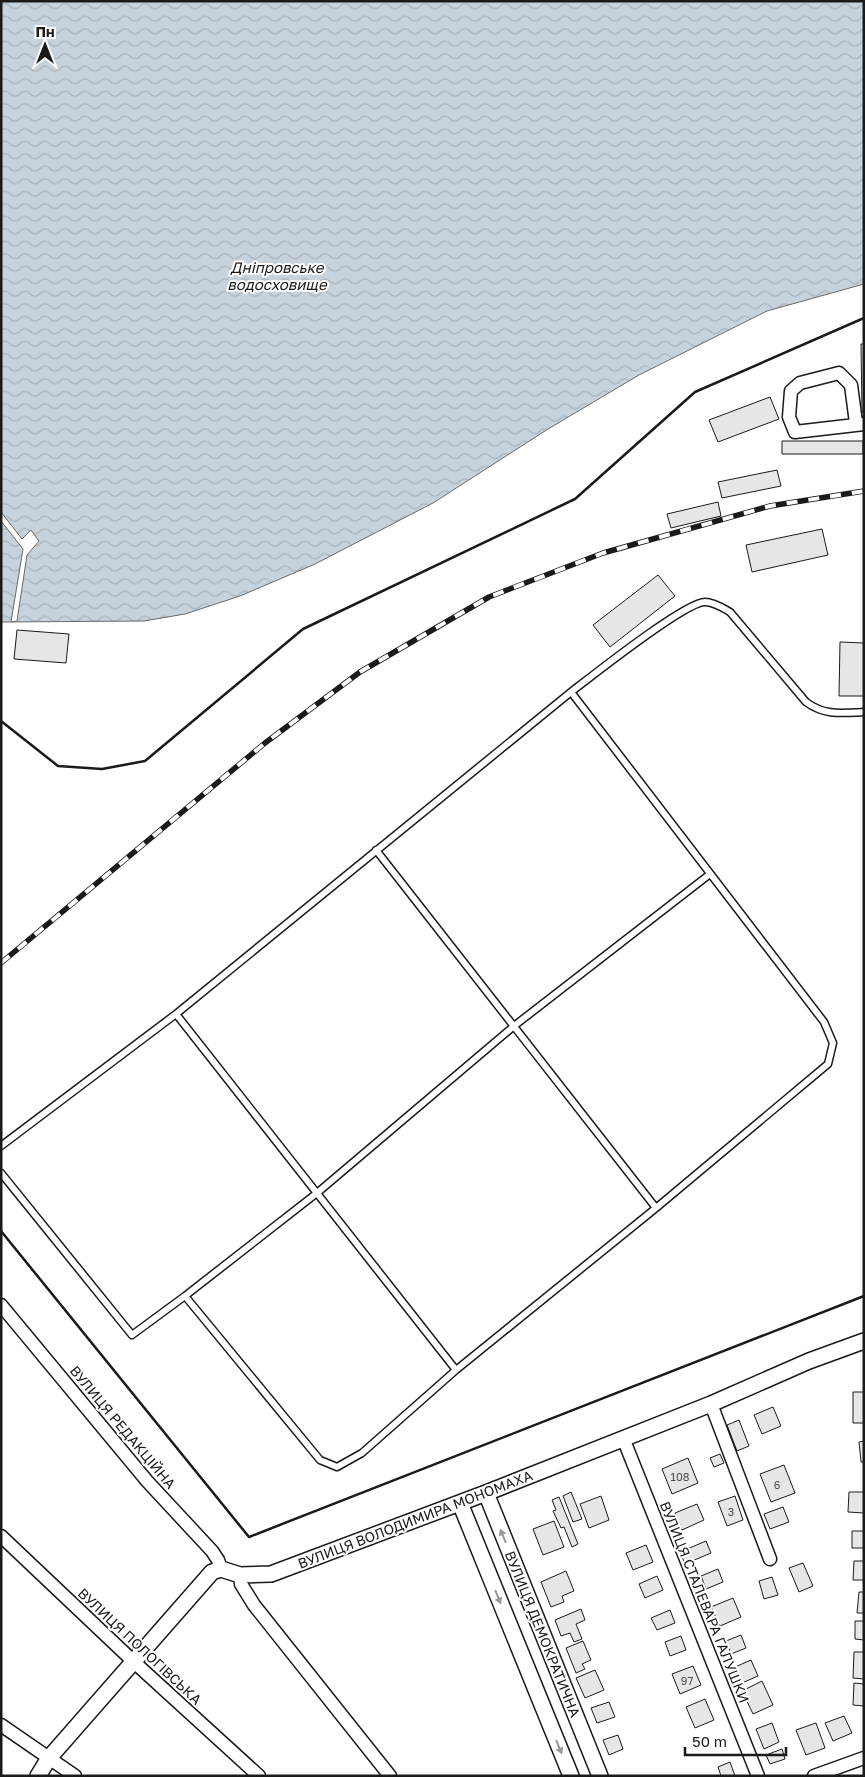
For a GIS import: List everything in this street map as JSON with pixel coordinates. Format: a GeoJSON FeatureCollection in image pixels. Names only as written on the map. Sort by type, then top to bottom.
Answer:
{"type":"FeatureCollection","features":[{"type":"Feature","properties":{"kind":"street"},"geometry":{"type":"LineString","coordinates":[[839,373],[851,385],[860,423],[795,432],[789,417],[791,391],[800,383],[839,373]]}},
{"type":"Feature","properties":{"kind":"street","name":"ВУЛИЦЯ РЕДАКЦІЙНА"},"geometry":{"type":"LineString","coordinates":[[1,1304],[148,1481],[212,1551],[221,1569]]}},
{"type":"Feature","properties":{"kind":"street","name":"ВУЛИЦЯ ВОЛОДИМИРА МОНОМАХА"},"geometry":{"type":"LineString","coordinates":[[221,1569],[240,1574],[271,1574],[486,1493],[711,1404],[809,1361],[864,1341]]}},
{"type":"Feature","properties":{"kind":"street"},"geometry":{"type":"LineString","coordinates":[[711,1404],[770,1559]]}},
{"type":"Feature","properties":{"kind":"street","name":"ВУЛИЦЯ СТАЛЕВАРА ГАЛУШКИ"},"geometry":{"type":"LineString","coordinates":[[624,1438],[758,1776]]}},
{"type":"Feature","properties":{"kind":"street","name":"ВУЛИЦЯ ДЕМОКРАТИЧНА"},"geometry":{"type":"LineString","coordinates":[[486,1493],[600,1776]]}},
{"type":"Feature","properties":{"kind":"street","name":"ВУЛИЦЯ ДЕМОКРАТИЧНА"},"geometry":{"type":"LineString","coordinates":[[460,1503],[571,1776]]}},
{"type":"Feature","properties":{"kind":"street","name":"ВУЛИЦЯ ПОЛОГІВСЬКА"},"geometry":{"type":"LineString","coordinates":[[1,1536],[134,1662],[259,1776]]}},
{"type":"Feature","properties":{"kind":"street"},"geometry":{"type":"LineString","coordinates":[[38,1776],[49,1758],[212,1572],[221,1569]]}},
{"type":"Feature","properties":{"kind":"street"},"geometry":{"type":"LineString","coordinates":[[240,1574],[241,1584],[254,1605],[390,1776]]}},
{"type":"Feature","properties":{"kind":"street"},"geometry":{"type":"LineString","coordinates":[[1,1725],[75,1776]]}},
{"type":"Feature","properties":{"kind":"street"},"geometry":{"type":"LineString","coordinates":[[814,1776],[864,1758]]}},
{"type":"Feature","properties":{"kind":"lane"},"geometry":{"type":"LineString","coordinates":[[1,1146],[176,1014],[570,692],[682,610],[704,602],[718,605],[730,612],[806,702],[817,710],[841,713],[864,712]]}},
{"type":"Feature","properties":{"kind":"lane"},"geometry":{"type":"LineString","coordinates":[[185,1296],[320,1460],[337,1467],[362,1453],[456,1370],[656,1208],[828,1064],[834,1043],[824,1022],[570,692]]}},
{"type":"Feature","properties":{"kind":"lane"},"geometry":{"type":"LineString","coordinates":[[376,850],[656,1208]]}},
{"type":"Feature","properties":{"kind":"lane"},"geometry":{"type":"LineString","coordinates":[[1,1174],[132,1336],[317,1193],[514,1026],[710,874]]}},
{"type":"Feature","properties":{"kind":"lane"},"geometry":{"type":"LineString","coordinates":[[176,1014],[456,1370]]}},
{"type":"Feature","properties":{"kind":"water","name":"Дніпровське водосховище"},"geometry":{"type":"Polygon","coordinates":[[[1,1],[864,1],[864,284],[767,311],[639,375],[548,429],[433,503],[315,564],[240,596],[185,614],[144,621],[1,622],[1,1]]]}},
{"type":"Feature","properties":{"kind":"pier"},"geometry":{"type":"Polygon","coordinates":[[[1,512],[22,539],[31,530],[39,541],[27,555],[17,621],[11,622],[23,549],[1,521],[1,512]]]}},
{"type":"Feature","properties":{"kind":"building"},"geometry":{"type":"Polygon","coordinates":[[[861,344],[864,344],[864,412],[862,412],[861,344]]]}},
{"type":"Feature","properties":{"kind":"building"},"geometry":{"type":"Polygon","coordinates":[[[770,397],[779,419],[718,442],[709,420],[770,397]]]}},
{"type":"Feature","properties":{"kind":"building"},"geometry":{"type":"Polygon","coordinates":[[[782,441],[863,441],[863,454],[782,454],[782,441]]]}},
{"type":"Feature","properties":{"kind":"building"},"geometry":{"type":"Polygon","coordinates":[[[777,470],[781,486],[722,498],[718,482],[777,470]]]}},
{"type":"Feature","properties":{"kind":"building"},"geometry":{"type":"Polygon","coordinates":[[[718,502],[721,516],[671,528],[667,514],[718,502]]]}},
{"type":"Feature","properties":{"kind":"building"},"geometry":{"type":"Polygon","coordinates":[[[822,529],[828,555],[752,572],[746,545],[822,529]]]}},
{"type":"Feature","properties":{"kind":"building"},"geometry":{"type":"Polygon","coordinates":[[[658,575],[675,596],[610,647],[593,625],[658,575]]]}},
{"type":"Feature","properties":{"kind":"building"},"geometry":{"type":"Polygon","coordinates":[[[17,630],[69,634],[66,663],[14,659],[17,630]]]}},
{"type":"Feature","properties":{"kind":"building"},"geometry":{"type":"Polygon","coordinates":[[[840,642],[864,643],[864,696],[839,696],[840,642]]]}},
{"type":"Feature","properties":{"kind":"building"},"geometry":{"type":"Polygon","coordinates":[[[853,1392],[864,1392],[864,1423],[853,1423],[853,1392]]]}},
{"type":"Feature","properties":{"kind":"building"},"geometry":{"type":"Polygon","coordinates":[[[773,1407],[781,1426],[762,1434],[754,1415],[773,1407]]]}},
{"type":"Feature","properties":{"kind":"building"},"geometry":{"type":"Polygon","coordinates":[[[739,1420],[749,1446],[737,1451],[727,1425],[739,1420]]]}},
{"type":"Feature","properties":{"kind":"building"},"geometry":{"type":"Polygon","coordinates":[[[864,1441],[864,1462],[861,1462],[859,1442],[864,1441]]]}},
{"type":"Feature","properties":{"kind":"building"},"geometry":{"type":"Polygon","coordinates":[[[720,1454],[724,1463],[714,1467],[710,1458],[720,1454]]]}},
{"type":"Feature","properties":{"kind":"building"},"geometry":{"type":"Polygon","coordinates":[[[688,1458],[698,1483],[672,1494],[662,1469],[688,1458]]]}},
{"type":"Feature","properties":{"kind":"building"},"geometry":{"type":"Polygon","coordinates":[[[784,1465],[795,1493],[771,1502],[760,1474],[784,1465]]]}},
{"type":"Feature","properties":{"kind":"building"},"geometry":{"type":"Polygon","coordinates":[[[571,1492],[582,1519],[573,1522],[563,1496],[571,1492]]]}},
{"type":"Feature","properties":{"kind":"building"},"geometry":{"type":"Polygon","coordinates":[[[849,1492],[864,1492],[864,1513],[848,1512],[849,1492]]]}},
{"type":"Feature","properties":{"kind":"building"},"geometry":{"type":"Polygon","coordinates":[[[601,1496],[609,1520],[589,1528],[580,1504],[601,1496]]]}},
{"type":"Feature","properties":{"kind":"building"},"geometry":{"type":"Polygon","coordinates":[[[735,1496],[743,1520],[727,1526],[718,1502],[735,1496]]]}},
{"type":"Feature","properties":{"kind":"building"},"geometry":{"type":"Polygon","coordinates":[[[559,1497],[578,1544],[572,1547],[564,1527],[561,1528],[553,1511],[556,1510],[552,1500],[559,1497]]]}},
{"type":"Feature","properties":{"kind":"building"},"geometry":{"type":"Polygon","coordinates":[[[697,1504],[704,1520],[682,1530],[675,1513],[697,1504]]]}},
{"type":"Feature","properties":{"kind":"building"},"geometry":{"type":"Polygon","coordinates":[[[783,1507],[789,1522],[770,1529],[764,1514],[783,1507]]]}},
{"type":"Feature","properties":{"kind":"building"},"geometry":{"type":"Polygon","coordinates":[[[554,1521],[564,1547],[543,1555],[533,1529],[554,1521]]]}},
{"type":"Feature","properties":{"kind":"building"},"geometry":{"type":"Polygon","coordinates":[[[852,1531],[864,1531],[864,1548],[852,1548],[852,1531]]]}},
{"type":"Feature","properties":{"kind":"building"},"geometry":{"type":"Polygon","coordinates":[[[706,1541],[711,1553],[685,1564],[680,1552],[706,1541]]]}},
{"type":"Feature","properties":{"kind":"building"},"geometry":{"type":"Polygon","coordinates":[[[646,1545],[653,1562],[633,1570],[626,1553],[646,1545]]]}},
{"type":"Feature","properties":{"kind":"building"},"geometry":{"type":"Polygon","coordinates":[[[854,1561],[864,1561],[864,1580],[853,1580],[854,1561]]]}},
{"type":"Feature","properties":{"kind":"building"},"geometry":{"type":"Polygon","coordinates":[[[803,1563],[813,1586],[799,1592],[789,1568],[803,1563]]]}},
{"type":"Feature","properties":{"kind":"building"},"geometry":{"type":"Polygon","coordinates":[[[718,1569],[723,1582],[706,1589],[701,1576],[718,1569]]]}},
{"type":"Feature","properties":{"kind":"building"},"geometry":{"type":"Polygon","coordinates":[[[566,1571],[574,1591],[562,1596],[564,1602],[551,1607],[541,1582],[566,1571]]]}},
{"type":"Feature","properties":{"kind":"building"},"geometry":{"type":"Polygon","coordinates":[[[657,1576],[663,1590],[645,1598],[639,1584],[657,1576]]]}},
{"type":"Feature","properties":{"kind":"building"},"geometry":{"type":"Polygon","coordinates":[[[772,1577],[778,1595],[764,1599],[759,1581],[772,1577]]]}},
{"type":"Feature","properties":{"kind":"building"},"geometry":{"type":"Polygon","coordinates":[[[859,1592],[864,1592],[864,1613],[857,1613],[859,1592]]]}},
{"type":"Feature","properties":{"kind":"building"},"geometry":{"type":"Polygon","coordinates":[[[733,1598],[741,1617],[720,1626],[711,1607],[733,1598]]]}},
{"type":"Feature","properties":{"kind":"building"},"geometry":{"type":"Polygon","coordinates":[[[581,1609],[585,1620],[576,1624],[582,1639],[574,1642],[570,1633],[561,1636],[555,1620],[581,1609]]]}},
{"type":"Feature","properties":{"kind":"building"},"geometry":{"type":"Polygon","coordinates":[[[670,1610],[675,1623],[657,1630],[651,1618],[670,1610]]]}},
{"type":"Feature","properties":{"kind":"building"},"geometry":{"type":"Polygon","coordinates":[[[855,1621],[864,1621],[864,1640],[855,1639],[855,1621]]]}},
{"type":"Feature","properties":{"kind":"building"},"geometry":{"type":"Polygon","coordinates":[[[741,1635],[746,1648],[731,1654],[726,1641],[741,1635]]]}},
{"type":"Feature","properties":{"kind":"building"},"geometry":{"type":"Polygon","coordinates":[[[681,1636],[686,1650],[670,1656],[665,1642],[681,1636]]]}},
{"type":"Feature","properties":{"kind":"building"},"geometry":{"type":"Polygon","coordinates":[[[583,1641],[591,1660],[582,1664],[585,1669],[576,1673],[566,1648],[583,1641]]]}},
{"type":"Feature","properties":{"kind":"building"},"geometry":{"type":"Polygon","coordinates":[[[854,1652],[864,1652],[864,1679],[853,1678],[854,1652]]]}},
{"type":"Feature","properties":{"kind":"building"},"geometry":{"type":"Polygon","coordinates":[[[751,1660],[758,1676],[742,1683],[735,1667],[751,1660]]]}},
{"type":"Feature","properties":{"kind":"building"},"geometry":{"type":"Polygon","coordinates":[[[693,1666],[701,1685],[680,1694],[672,1674],[693,1666]]]}},
{"type":"Feature","properties":{"kind":"building"},"geometry":{"type":"Polygon","coordinates":[[[595,1670],[604,1690],[585,1698],[576,1678],[595,1670]]]}},
{"type":"Feature","properties":{"kind":"building"},"geometry":{"type":"Polygon","coordinates":[[[762,1681],[773,1705],[753,1714],[742,1691],[762,1681]]]}},
{"type":"Feature","properties":{"kind":"building"},"geometry":{"type":"Polygon","coordinates":[[[854,1683],[864,1684],[864,1706],[853,1705],[854,1683]]]}},
{"type":"Feature","properties":{"kind":"building"},"geometry":{"type":"Polygon","coordinates":[[[705,1699],[714,1720],[695,1728],[686,1707],[705,1699]]]}},
{"type":"Feature","properties":{"kind":"building"},"geometry":{"type":"Polygon","coordinates":[[[609,1702],[615,1717],[597,1723],[591,1708],[609,1702]]]}},
{"type":"Feature","properties":{"kind":"building"},"geometry":{"type":"Polygon","coordinates":[[[844,1716],[852,1733],[833,1741],[825,1723],[844,1716]]]}},
{"type":"Feature","properties":{"kind":"building"},"geometry":{"type":"Polygon","coordinates":[[[772,1723],[779,1742],[764,1749],[756,1729],[772,1723]]]}},
{"type":"Feature","properties":{"kind":"building"},"geometry":{"type":"Polygon","coordinates":[[[816,1723],[825,1748],[806,1755],[796,1730],[816,1723]]]}},
{"type":"Feature","properties":{"kind":"building"},"geometry":{"type":"Polygon","coordinates":[[[618,1735],[623,1749],[609,1755],[603,1740],[618,1735]]]}},
{"type":"Feature","properties":{"kind":"building"},"geometry":{"type":"Polygon","coordinates":[[[782,1749],[785,1759],[770,1764],[766,1755],[782,1749]]]}},
{"type":"Feature","properties":{"kind":"building"},"geometry":{"type":"Polygon","coordinates":[[[730,1762],[735,1776],[721,1776],[718,1767],[730,1762]]]}},
{"type":"Feature","properties":{"kind":"railway"},"geometry":{"type":"LineString","coordinates":[[1,963],[265,743],[360,672],[489,597],[603,553],[770,506],[864,491]]}},
{"type":"Feature","properties":{"kind":"wall"},"geometry":{"type":"LineString","coordinates":[[1,721],[58,766],[102,769],[145,761],[303,629],[575,499],[695,392],[864,318]]}},
{"type":"Feature","properties":{"kind":"wall"},"geometry":{"type":"LineString","coordinates":[[1,1231],[249,1537],[864,1296]]}}]}
